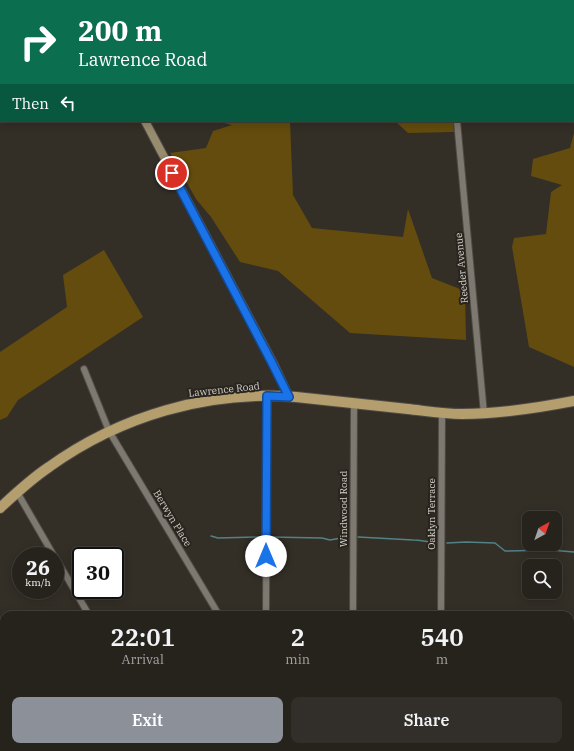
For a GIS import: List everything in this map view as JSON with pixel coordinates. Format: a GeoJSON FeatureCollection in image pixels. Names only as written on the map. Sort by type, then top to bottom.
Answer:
{"type":"FeatureCollection","features":[{"type":"Feature","properties":{"kind":"main road","name":"Lawrence Road"},"geometry":{"type":"LineString","coordinates":[[0,508],[42,471],[69,453],[109,431],[145,417],[189,404],[240,397],[267,396],[442,413],[484,414],[574,401]]}},
{"type":"Feature","properties":{"kind":"street"},"geometry":{"type":"LineString","coordinates":[[145,122],[289,397]]}},
{"type":"Feature","properties":{"kind":"street","name":"Reeder Avenue"},"geometry":{"type":"LineString","coordinates":[[457,122],[484,414]]}},
{"type":"Feature","properties":{"kind":"street","name":"Berwyn Place"},"geometry":{"type":"LineString","coordinates":[[84,369],[109,431],[217,611]]}},
{"type":"Feature","properties":{"kind":"street"},"geometry":{"type":"LineString","coordinates":[[266,611],[267,396]]}},
{"type":"Feature","properties":{"kind":"street","name":"Windwood Road"},"geometry":{"type":"LineString","coordinates":[[353,611],[354,404]]}},
{"type":"Feature","properties":{"kind":"street","name":"Oaklyn Terrace"},"geometry":{"type":"LineString","coordinates":[[441,611],[442,413]]}},
{"type":"Feature","properties":{"kind":"street"},"geometry":{"type":"LineString","coordinates":[[17,492],[50,547]]}},
{"type":"Feature","properties":{"kind":"street"},"geometry":{"type":"LineString","coordinates":[[64,571],[88,611]]}},
{"type":"Feature","properties":{"kind":"shaded area"},"geometry":{"type":"Polygon","coordinates":[[[221,122],[290,122],[293,195],[312,228],[403,237],[408,209],[432,278],[465,291],[466,340],[350,333],[278,271],[240,262],[211,217],[196,199],[170,153],[206,148],[213,131],[232,125],[221,122]]]}},
{"type":"Feature","properties":{"kind":"shaded area"},"geometry":{"type":"Polygon","coordinates":[[[396,122],[453,122],[454,132],[408,133],[396,122]]]}},
{"type":"Feature","properties":{"kind":"shaded area"},"geometry":{"type":"Polygon","coordinates":[[[574,133],[574,367],[529,347],[512,247],[514,238],[546,234],[551,192],[562,185],[531,176],[533,159],[570,148],[574,133]]]}},
{"type":"Feature","properties":{"kind":"shaded area"},"geometry":{"type":"Polygon","coordinates":[[[104,250],[143,317],[18,400],[7,417],[0,420],[0,352],[67,307],[63,275],[104,250]]]}},
{"type":"Feature","properties":{"kind":"waterway"},"geometry":{"type":"LineString","coordinates":[[211,536],[218,538],[260,537]]}},
{"type":"Feature","properties":{"kind":"waterway"},"geometry":{"type":"LineString","coordinates":[[270,537],[322,538],[330,540],[347,537]]}},
{"type":"Feature","properties":{"kind":"waterway"},"geometry":{"type":"LineString","coordinates":[[358,537],[435,542]]}},
{"type":"Feature","properties":{"kind":"waterway"},"geometry":{"type":"LineString","coordinates":[[447,543],[495,543],[505,551],[550,550],[574,552]]}},
{"type":"Feature","properties":{"kind":"route"},"geometry":{"type":"LineString","coordinates":[[172,173],[289,397],[267,396],[266,556]]}}]}
